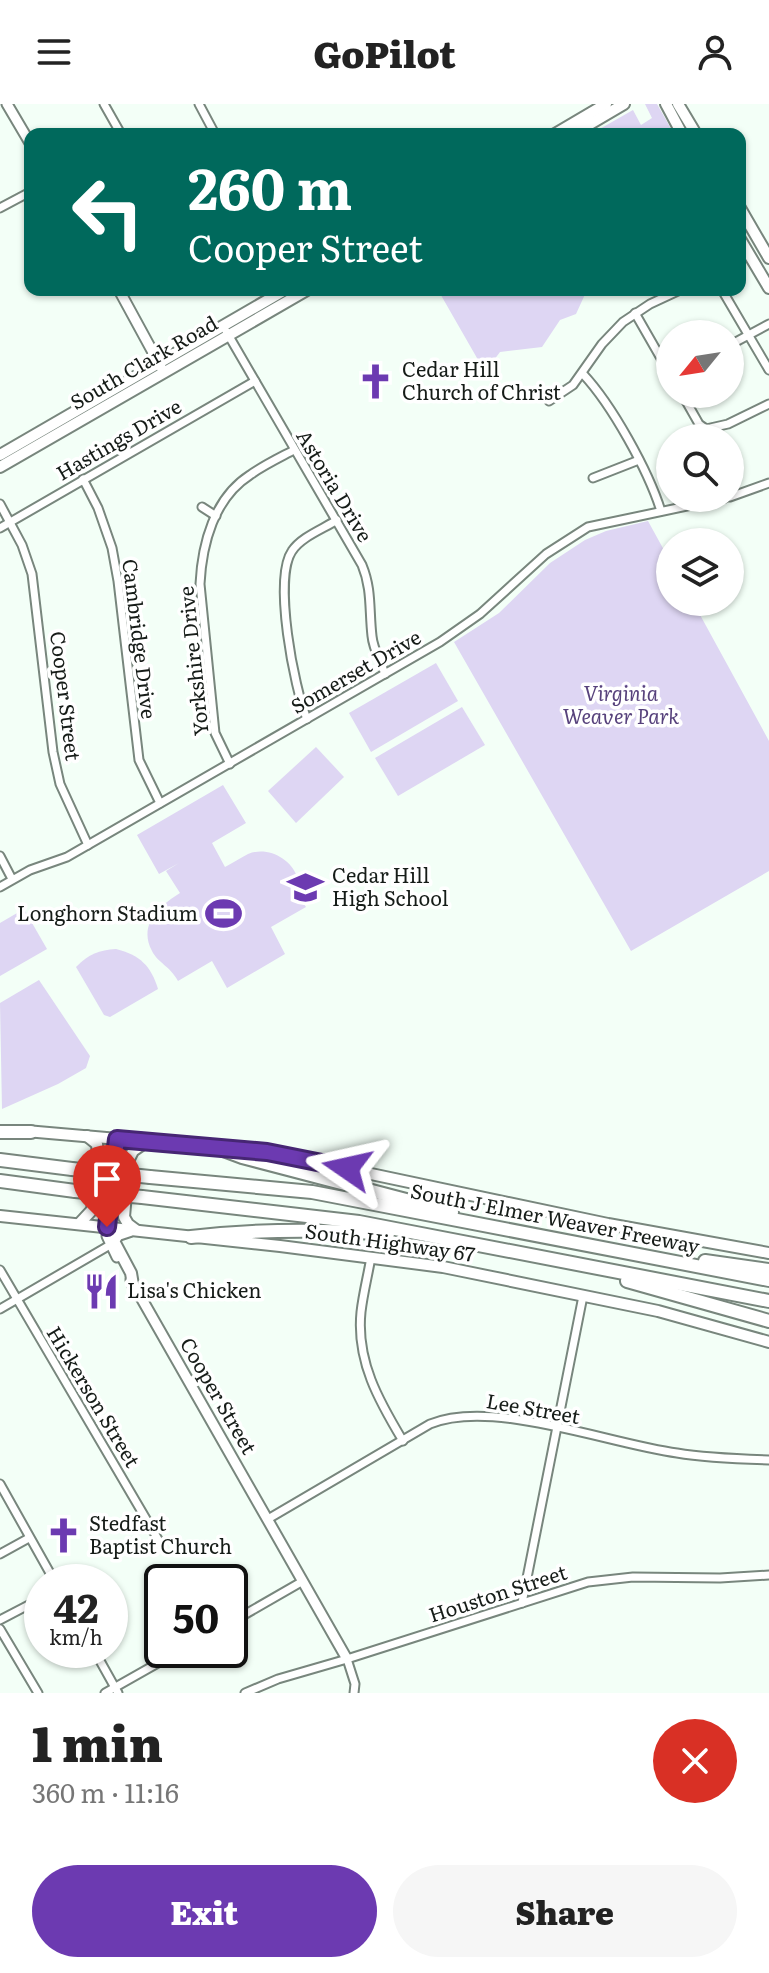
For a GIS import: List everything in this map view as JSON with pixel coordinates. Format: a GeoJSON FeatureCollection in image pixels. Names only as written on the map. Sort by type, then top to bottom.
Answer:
{"type":"FeatureCollection","features":[{"type":"Feature","properties":{"kind":"highway"},"geometry":{"type":"LineString","coordinates":[[0,1130],[31,1132]]}},
{"type":"Feature","properties":{"kind":"highway"},"geometry":{"type":"LineString","coordinates":[[218,1148],[461,1215],[484,1226]]}},
{"type":"Feature","properties":{"kind":"highway","name":"South J Elmer Weaver Freeway"},"geometry":{"type":"LineString","coordinates":[[0,1160],[312,1192],[769,1280]]}},
{"type":"Feature","properties":{"kind":"highway","name":"South J Elmer Weaver Freeway"},"geometry":{"type":"LineString","coordinates":[[0,1181],[310,1214],[769,1301]]}},
{"type":"Feature","properties":{"kind":"highway"},"geometry":{"type":"LineString","coordinates":[[191,1237],[289,1229],[427,1234]]}},
{"type":"Feature","properties":{"kind":"highway"},"geometry":{"type":"LineString","coordinates":[[649,1259],[669,1257],[769,1270]]}},
{"type":"Feature","properties":{"kind":"highway"},"geometry":{"type":"LineString","coordinates":[[567,1262],[592,1273],[769,1321]]}},
{"type":"Feature","properties":{"kind":"main road"},"geometry":{"type":"LineString","coordinates":[[565,128],[606,104]]}},
{"type":"Feature","properties":{"kind":"main road"},"geometry":{"type":"LineString","coordinates":[[583,128],[624,104]]}},
{"type":"Feature","properties":{"kind":"main road"},"geometry":{"type":"LineString","coordinates":[[666,104],[679,128]]}},
{"type":"Feature","properties":{"kind":"main road"},"geometry":{"type":"LineString","coordinates":[[678,104],[692,128]]}},
{"type":"Feature","properties":{"kind":"main road"},"geometry":{"type":"LineString","coordinates":[[746,218],[769,258]]}},
{"type":"Feature","properties":{"kind":"main road"},"geometry":{"type":"LineString","coordinates":[[746,249],[769,288]]}},
{"type":"Feature","properties":{"kind":"main road","name":"South Clark Road"},"geometry":{"type":"LineString","coordinates":[[0,467],[282,296]]}},
{"type":"Feature","properties":{"kind":"main road","name":"South Clark Road"},"geometry":{"type":"LineString","coordinates":[[0,455],[161,368]]}},
{"type":"Feature","properties":{"kind":"main road"},"geometry":{"type":"LineString","coordinates":[[31,1132],[267,1152],[608,1224],[769,1253]]}},
{"type":"Feature","properties":{"kind":"main road"},"geometry":{"type":"LineString","coordinates":[[79,1224],[92,1210],[98,1155],[97,1144],[86,1136]]}},
{"type":"Feature","properties":{"kind":"main road"},"geometry":{"type":"LineString","coordinates":[[136,1230],[124,1217],[129,1159],[133,1151],[146,1142]]}},
{"type":"Feature","properties":{"kind":"main road","name":"South Highway 67"},"geometry":{"type":"LineString","coordinates":[[0,1216],[443,1267],[696,1320],[769,1342]]}},
{"type":"Feature","properties":{"kind":"main road"},"geometry":{"type":"LineString","coordinates":[[133,1285],[131,1273],[114,1241],[118,1235],[136,1230]]}},
{"type":"Feature","properties":{"kind":"street"},"geometry":{"type":"LineString","coordinates":[[7,104],[24,133]]}},
{"type":"Feature","properties":{"kind":"street"},"geometry":{"type":"LineString","coordinates":[[104,104],[118,128]]}},
{"type":"Feature","properties":{"kind":"street"},"geometry":{"type":"LineString","coordinates":[[199,104],[212,128]]}},
{"type":"Feature","properties":{"kind":"street"},"geometry":{"type":"LineString","coordinates":[[0,208],[24,195]]}},
{"type":"Feature","properties":{"kind":"street"},"geometry":{"type":"LineString","coordinates":[[122,296],[161,368]]}},
{"type":"Feature","properties":{"kind":"street"},"geometry":{"type":"LineString","coordinates":[[549,401],[573,385],[602,344],[635,313],[668,296]]}},
{"type":"Feature","properties":{"kind":"street"},"geometry":{"type":"LineString","coordinates":[[726,296],[769,370]]}},
{"type":"Feature","properties":{"kind":"street"},"geometry":{"type":"LineString","coordinates":[[635,313],[656,348]]}},
{"type":"Feature","properties":{"kind":"street"},"geometry":{"type":"LineString","coordinates":[[744,338],[769,324]]}},
{"type":"Feature","properties":{"kind":"street","name":"Astoria Drive"},"geometry":{"type":"LineString","coordinates":[[226,330],[337,520],[369,582],[372,639],[385,674]]}},
{"type":"Feature","properties":{"kind":"street"},"geometry":{"type":"LineString","coordinates":[[583,374],[595,387],[656,495]]}},
{"type":"Feature","properties":{"kind":"street","name":"Hastings Drive"},"geometry":{"type":"LineString","coordinates":[[0,528],[255,381]]}},
{"type":"Feature","properties":{"kind":"street"},"geometry":{"type":"LineString","coordinates":[[690,408],[702,428],[712,429],[769,404]]}},
{"type":"Feature","properties":{"kind":"street","name":"Yorkshire Drive"},"geometry":{"type":"LineString","coordinates":[[230,764],[215,733],[200,584],[205,542],[216,516],[238,484],[294,450]]}},
{"type":"Feature","properties":{"kind":"street"},"geometry":{"type":"LineString","coordinates":[[593,478],[639,460]]}},
{"type":"Feature","properties":{"kind":"street","name":"Cambridge Drive"},"geometry":{"type":"LineString","coordinates":[[83,479],[98,508],[112,548],[139,760],[160,803]]}},
{"type":"Feature","properties":{"kind":"street","name":"Somerset Drive"},"geometry":{"type":"LineString","coordinates":[[744,492],[769,483]]}},
{"type":"Feature","properties":{"kind":"street","name":"Cooper Street"},"geometry":{"type":"LineString","coordinates":[[0,504],[22,545],[32,574],[53,752],[60,784],[88,845]]}},
{"type":"Feature","properties":{"kind":"street"},"geometry":{"type":"LineString","coordinates":[[202,507],[216,516]]}},
{"type":"Feature","properties":{"kind":"street","name":"Somerset Drive"},"geometry":{"type":"LineString","coordinates":[[0,887],[30,870],[67,857],[440,642],[480,614],[570,536],[601,522],[656,512]]}},
{"type":"Feature","properties":{"kind":"street"},"geometry":{"type":"LineString","coordinates":[[307,719],[294,680],[283,577],[290,553],[297,544],[337,520]]}},
{"type":"Feature","properties":{"kind":"street"},"geometry":{"type":"LineString","coordinates":[[0,856],[12,879]]}},
{"type":"Feature","properties":{"kind":"street","name":"Cooper Street"},"geometry":{"type":"LineString","coordinates":[[117,1139],[107,1227],[110,1245],[347,1659]]}},
{"type":"Feature","properties":{"kind":"street"},"geometry":{"type":"LineString","coordinates":[[0,1309],[110,1245]]}},
{"type":"Feature","properties":{"kind":"street"},"geometry":{"type":"LineString","coordinates":[[371,1257],[361,1313],[363,1354],[376,1393],[403,1441]]}},
{"type":"Feature","properties":{"kind":"street","name":"Hickerson Street"},"geometry":{"type":"LineString","coordinates":[[0,1270],[159,1541]]}},
{"type":"Feature","properties":{"kind":"street"},"geometry":{"type":"LineString","coordinates":[[522,1603],[583,1296]]}},
{"type":"Feature","properties":{"kind":"street","name":"Lee Street"},"geometry":{"type":"LineString","coordinates":[[268,1519],[430,1424],[457,1415],[479,1415],[558,1428],[676,1453],[769,1460]]}},
{"type":"Feature","properties":{"kind":"street"},"geometry":{"type":"LineString","coordinates":[[0,1484],[44,1564]]}},
{"type":"Feature","properties":{"kind":"street"},"geometry":{"type":"LineString","coordinates":[[0,1554],[29,1538]]}},
{"type":"Feature","properties":{"kind":"street","name":"Houston Street"},"geometry":{"type":"LineString","coordinates":[[245,1693],[278,1679],[588,1582],[769,1575]]}},
{"type":"Feature","properties":{"kind":"street"},"geometry":{"type":"LineString","coordinates":[[248,1613],[303,1581]]}},
{"type":"Feature","properties":{"kind":"street"},"geometry":{"type":"LineString","coordinates":[[0,1620],[24,1607]]}},
{"type":"Feature","properties":{"kind":"street"},"geometry":{"type":"LineString","coordinates":[[0,1629],[38,1693]]}},
{"type":"Feature","properties":{"kind":"street"},"geometry":{"type":"LineString","coordinates":[[347,1659],[355,1684],[354,1693]]}},
{"type":"Feature","properties":{"kind":"street"},"geometry":{"type":"LineString","coordinates":[[104,1668],[117,1690]]}},
{"type":"Feature","properties":{"kind":"street"},"geometry":{"type":"LineString","coordinates":[[105,1693],[117,1690],[152,1668]]}},
{"type":"Feature","properties":{"kind":"green space"},"geometry":{"type":"Polygon","coordinates":[[[645,104],[657,104],[671,128],[602,128],[633,110],[641,125],[652,118],[645,104]]]}},
{"type":"Feature","properties":{"kind":"green space"},"geometry":{"type":"Polygon","coordinates":[[[441,296],[584,296],[576,314],[560,320],[542,347],[500,352],[485,372],[441,296]]]}},
{"type":"Feature","properties":{"kind":"green space","name":"Virginia Weaver Park"},"geometry":{"type":"Polygon","coordinates":[[[648,521],[656,536],[656,616],[701,616],[769,741],[769,871],[631,951],[454,642],[499,613],[550,563],[585,540],[606,531],[648,521]]]}},
{"type":"Feature","properties":{"kind":"green space"},"geometry":{"type":"Polygon","coordinates":[[[436,663],[458,701],[371,752],[349,713],[436,663]]]}},
{"type":"Feature","properties":{"kind":"green space"},"geometry":{"type":"Polygon","coordinates":[[[462,707],[485,745],[398,796],[375,758],[462,707]]]}},
{"type":"Feature","properties":{"kind":"green space"},"geometry":{"type":"Polygon","coordinates":[[[316,747],[344,777],[296,823],[268,791],[316,747]]]}},
{"type":"Feature","properties":{"kind":"green space","name":"Longhorn Stadium"},"geometry":{"type":"Polygon","coordinates":[[[223,785],[246,823],[212,843],[225,867],[255,852],[277,855],[294,870],[306,907],[271,927],[285,954],[227,988],[212,961],[178,981],[152,951],[148,942],[149,925],[158,910],[180,893],[166,871],[179,863],[159,874],[137,835],[223,785]]]}},
{"type":"Feature","properties":{"kind":"green space"},"geometry":{"type":"Polygon","coordinates":[[[24,909],[47,949],[0,976],[0,923],[24,909]]]}},
{"type":"Feature","properties":{"kind":"green space"},"geometry":{"type":"Polygon","coordinates":[[[116,949],[143,963],[158,989],[110,1017],[104,1015],[76,967],[94,954],[116,949]]]}},
{"type":"Feature","properties":{"kind":"green space"},"geometry":{"type":"Polygon","coordinates":[[[39,980],[90,1056],[86,1068],[2,1109],[0,1003],[39,980]]]}},
{"type":"Feature","properties":{"kind":"place","name":"Cedar Hill Church of Christ"},"geometry":{"type":"Point","coordinates":[376,382]}},
{"type":"Feature","properties":{"kind":"place","name":"Cedar Hill High School"},"geometry":{"type":"Point","coordinates":[306,887]}},
{"type":"Feature","properties":{"kind":"place","name":"Longhorn Stadium"},"geometry":{"type":"Point","coordinates":[224,914]}},
{"type":"Feature","properties":{"kind":"place","name":"Lisa's Chicken"},"geometry":{"type":"Point","coordinates":[101,1291]}},
{"type":"Feature","properties":{"kind":"place","name":"Stedfast Baptist Church"},"geometry":{"type":"Point","coordinates":[63,1535]}},
{"type":"Feature","properties":{"kind":"route"},"geometry":{"type":"LineString","coordinates":[[107,1227],[117,1139],[267,1152],[347,1168]]}}]}
